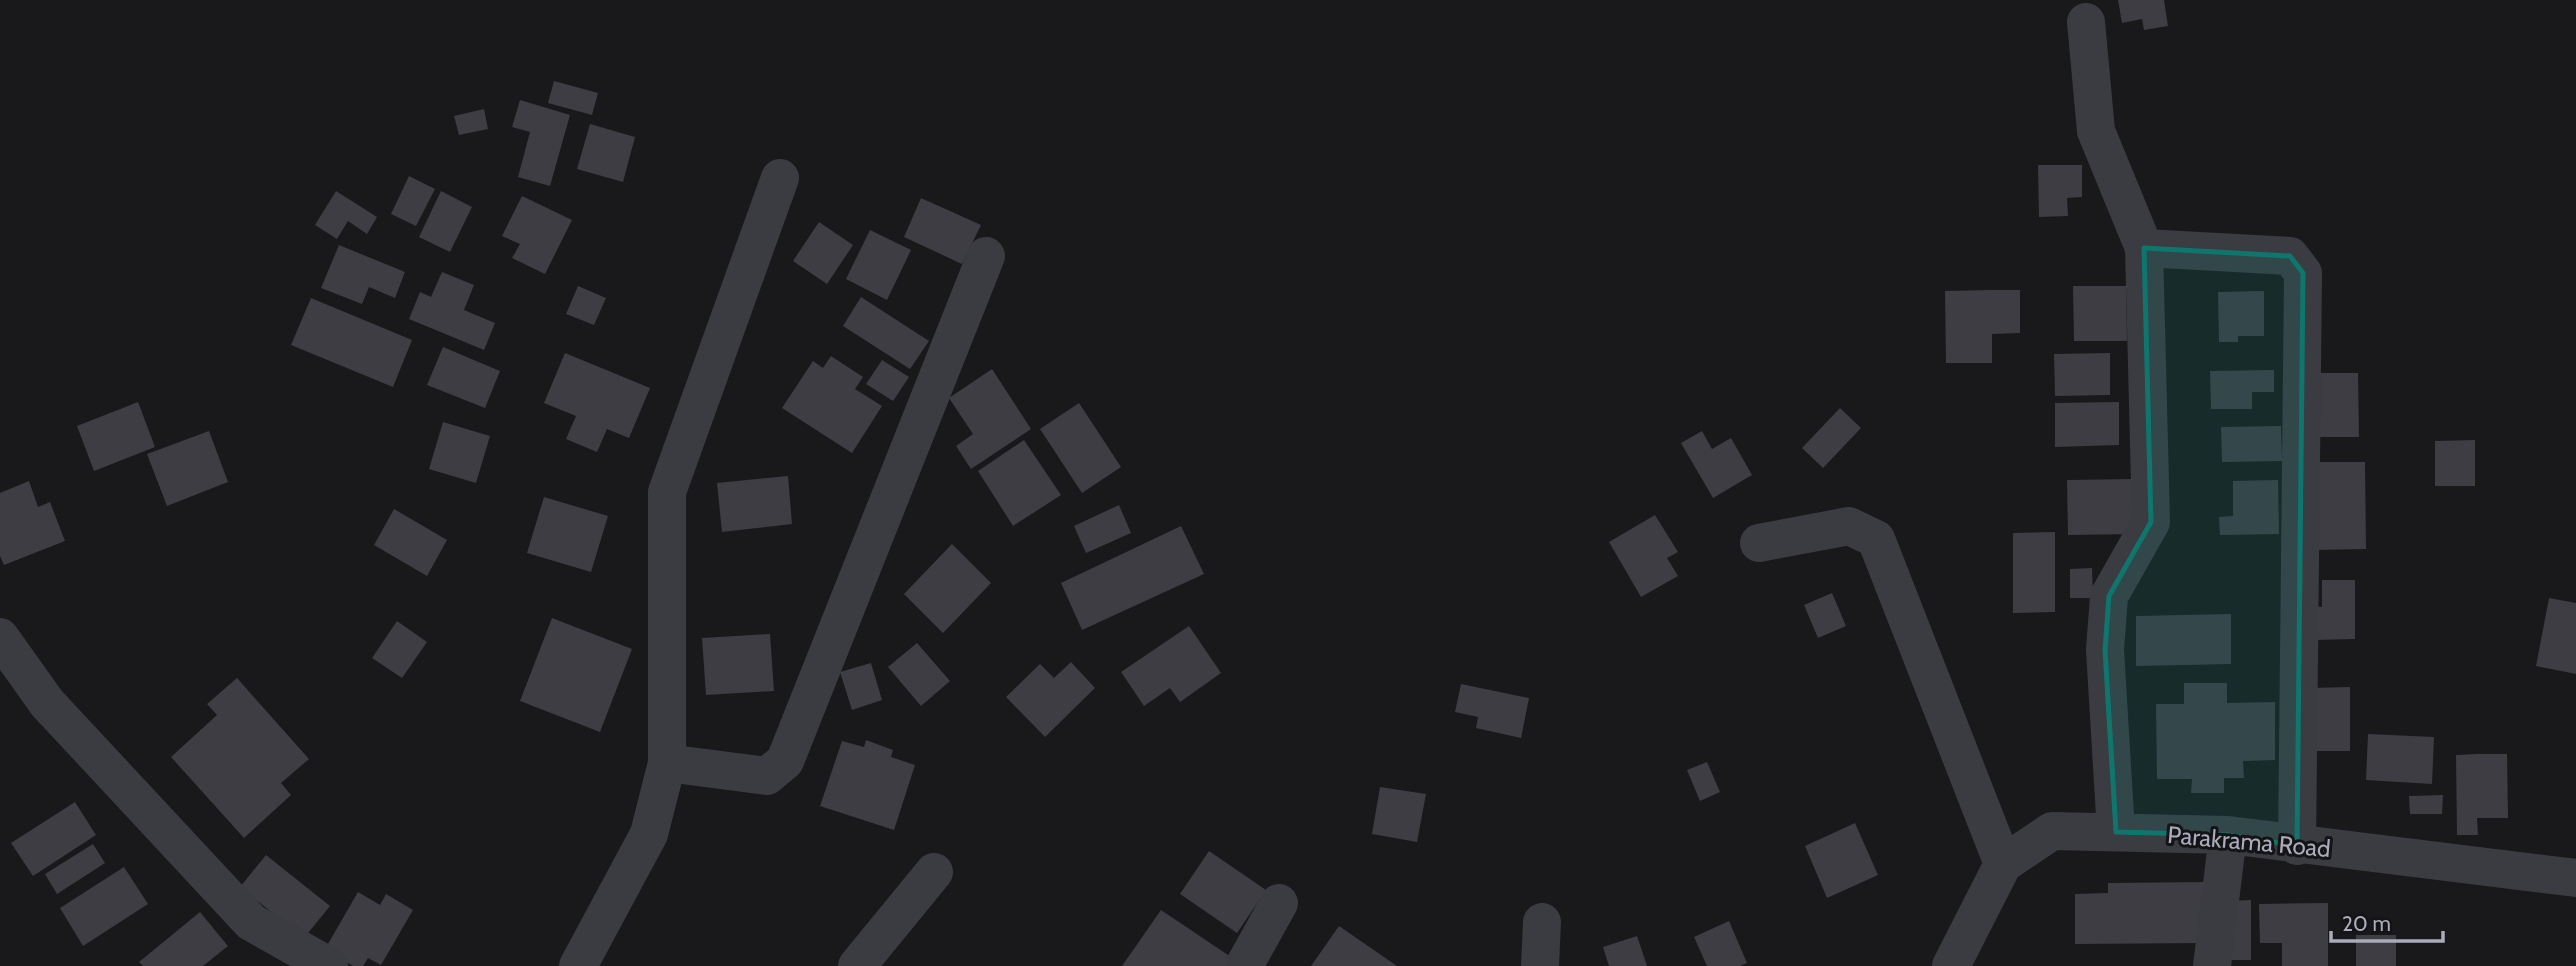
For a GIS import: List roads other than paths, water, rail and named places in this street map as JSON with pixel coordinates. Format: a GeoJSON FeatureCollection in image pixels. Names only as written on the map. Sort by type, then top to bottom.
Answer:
{"type":"FeatureCollection","features":[{"type":"Feature","properties":{"kind":"street"},"geometry":{"type":"LineString","coordinates":[[2086,22],[2096,131],[2144,248],[2151,522],[2109,596],[2105,650],[2116,832]]}},
{"type":"Feature","properties":{"kind":"street"},"geometry":{"type":"LineString","coordinates":[[578,966],[649,834],[667,763],[667,492],[780,178]]}},
{"type":"Feature","properties":{"kind":"street"},"geometry":{"type":"LineString","coordinates":[[2144,248],[2290,256],[2303,273],[2297,846]]}},
{"type":"Feature","properties":{"kind":"street"},"geometry":{"type":"LineString","coordinates":[[667,763],[767,776],[785,761],[986,256]]}},
{"type":"Feature","properties":{"kind":"street"},"geometry":{"type":"LineString","coordinates":[[1759,543],[1849,526],[1876,539],[2003,864]]}},
{"type":"Feature","properties":{"kind":"street"},"geometry":{"type":"LineString","coordinates":[[0,637],[47,704],[251,922],[329,966]]}},
{"type":"Feature","properties":{"kind":"street","name":"Parakrama Road"},"geometry":{"type":"LineString","coordinates":[[1951,966],[2003,864],[2052,831],[2228,835],[2297,846],[2576,878]]}},
{"type":"Feature","properties":{"kind":"street"},"geometry":{"type":"LineString","coordinates":[[2212,966],[2228,835]]}},
{"type":"Feature","properties":{"kind":"street"},"geometry":{"type":"LineString","coordinates":[[858,966],[934,872]]}},
{"type":"Feature","properties":{"kind":"street"},"geometry":{"type":"LineString","coordinates":[[1244,966],[1279,902]]}},
{"type":"Feature","properties":{"kind":"street"},"geometry":{"type":"LineString","coordinates":[[1540,966],[1542,922]]}}]}
